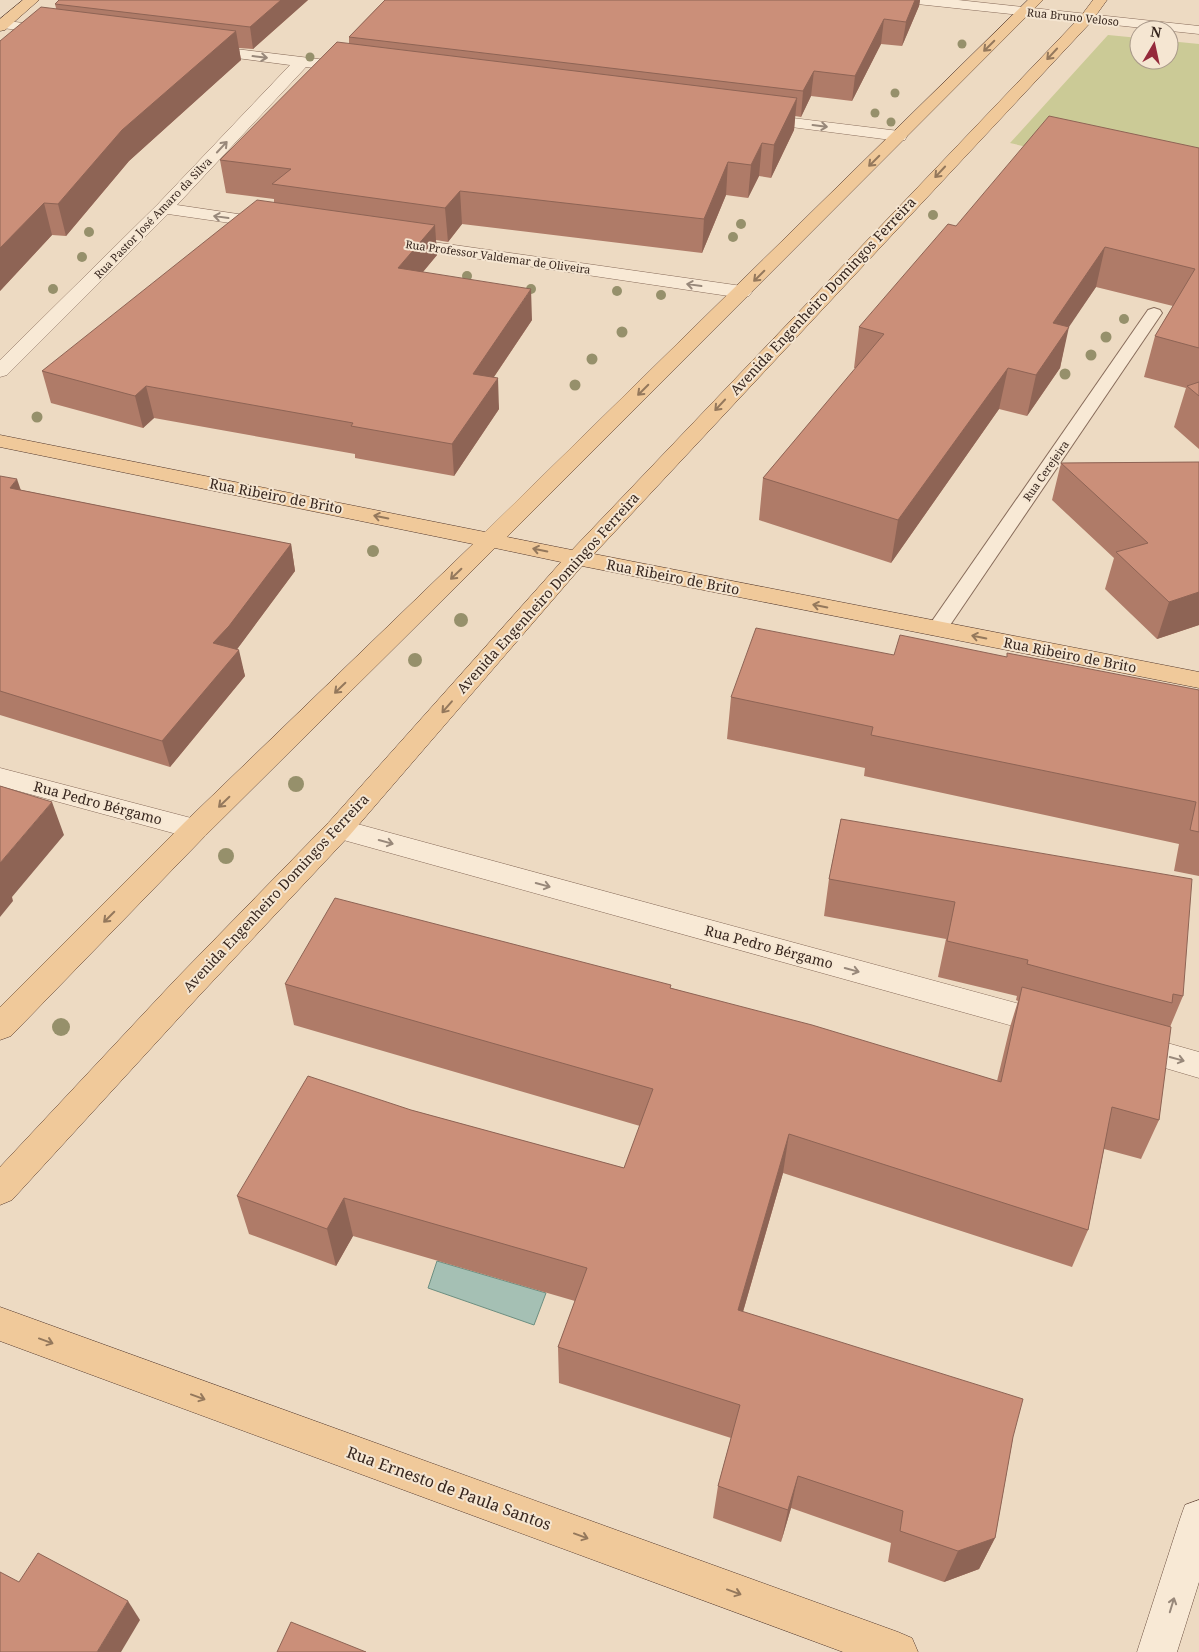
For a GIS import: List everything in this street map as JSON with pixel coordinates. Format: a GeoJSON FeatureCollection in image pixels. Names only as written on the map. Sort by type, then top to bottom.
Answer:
{"type":"FeatureCollection","features":[{"type":"Feature","properties":{"kind":"main road"},"geometry":{"type":"LineString","coordinates":[[2,25],[32,0]]}},
{"type":"Feature","properties":{"kind":"main road","name":"Avenida Engenheiro Domingos Ferreira"},"geometry":{"type":"LineString","coordinates":[[0,1190],[339,829],[577,558],[1086,19],[1100,0]]}},
{"type":"Feature","properties":{"kind":"main road"},"geometry":{"type":"LineString","coordinates":[[0,1027],[196,829],[491,540],[1030,6]]}},
{"type":"Feature","properties":{"kind":"main road","name":"Rua Ribeiro de Brito"},"geometry":{"type":"LineString","coordinates":[[0,441],[577,558],[1199,680]]}},
{"type":"Feature","properties":{"kind":"main road","name":"Rua Ernesto de Paula Santos"},"geometry":{"type":"LineString","coordinates":[[0,1324],[898,1652]]}},
{"type":"Feature","properties":{"kind":"street","name":"Rua Bruno Veloso"},"geometry":{"type":"LineString","coordinates":[[916,0],[1030,6],[1086,19],[1199,30]]}},
{"type":"Feature","properties":{"kind":"street"},"geometry":{"type":"LineString","coordinates":[[2,25],[71,33]]}},
{"type":"Feature","properties":{"kind":"street"},"geometry":{"type":"LineString","coordinates":[[187,48],[371,71]]}},
{"type":"Feature","properties":{"kind":"street","name":"Rua Pastor José Amaro da Silva"},"geometry":{"type":"LineString","coordinates":[[0,371],[164,208],[302,62]]}},
{"type":"Feature","properties":{"kind":"street"},"geometry":{"type":"LineString","coordinates":[[743,117],[899,136]]}},
{"type":"Feature","properties":{"kind":"street"},"geometry":{"type":"LineString","coordinates":[[164,208],[292,227]]}},
{"type":"Feature","properties":{"kind":"street","name":"Rua Professor Valdemar de Oliveira"},"geometry":{"type":"LineString","coordinates":[[380,240],[742,292]]}},
{"type":"Feature","properties":{"kind":"street","name":"Rua Pedro Bérgamo"},"geometry":{"type":"LineString","coordinates":[[0,777],[196,829]]}},
{"type":"Feature","properties":{"kind":"street","name":"Rua Pedro Bérgamo"},"geometry":{"type":"LineString","coordinates":[[339,829],[1075,1031]]}},
{"type":"Feature","properties":{"kind":"street"},"geometry":{"type":"LineString","coordinates":[[1104,1039],[1199,1065]]}},
{"type":"Feature","properties":{"kind":"street"},"geometry":{"type":"LineString","coordinates":[[1157,1652],[1199,1519]]}},
{"type":"Feature","properties":{"kind":"lane","name":"Rua Cerejeira"},"geometry":{"type":"LineString","coordinates":[[937,629],[1154,313]]}},
{"type":"Feature","properties":{"kind":"shaded area"},"geometry":{"type":"Polygon","coordinates":[[[1108,35],[1129,37],[1129,70],[1179,70],[1179,42],[1199,44],[1199,187],[1010,143],[1108,35]]]}},
{"type":"Feature","properties":{"kind":"shaded area"},"geometry":{"type":"Polygon","coordinates":[[[437,1261],[546,1293],[534,1325],[428,1288],[437,1261]]]}},
{"type":"Feature","properties":{"kind":"building"},"geometry":{"type":"Polygon","coordinates":[[[59,0],[281,0],[250,27],[55,4],[59,0]]]}},
{"type":"Feature","properties":{"kind":"building"},"geometry":{"type":"Polygon","coordinates":[[[385,0],[915,0],[906,22],[884,19],[855,76],[814,71],[803,91],[349,37],[385,0]]]}},
{"type":"Feature","properties":{"kind":"building"},"geometry":{"type":"Polygon","coordinates":[[[41,7],[236,31],[122,130],[58,204],[44,203],[0,248],[0,41],[41,7]]]}},
{"type":"Feature","properties":{"kind":"building"},"geometry":{"type":"Polygon","coordinates":[[[337,42],[797,98],[774,145],[762,143],[751,165],[728,162],[704,219],[460,191],[445,208],[272,184],[291,169],[220,160],[337,42]]]}},
{"type":"Feature","properties":{"kind":"building"},"geometry":{"type":"Polygon","coordinates":[[[1049,116],[1199,148],[1199,348],[1155,336],[1195,269],[1105,247],[1053,323],[1069,327],[1036,375],[1008,368],[898,520],[763,478],[884,334],[859,327],[948,224],[956,226],[1049,116]]]}},
{"type":"Feature","properties":{"kind":"building"},"geometry":{"type":"Polygon","coordinates":[[[257,200],[435,225],[398,268],[531,289],[473,374],[498,378],[452,444],[351,426],[353,423],[146,386],[135,396],[42,371],[257,200]]]}},
{"type":"Feature","properties":{"kind":"building"},"geometry":{"type":"Polygon","coordinates":[[[1199,382],[1199,396],[1187,386],[1199,382]]]}},
{"type":"Feature","properties":{"kind":"building"},"geometry":{"type":"Polygon","coordinates":[[[1199,462],[1199,592],[1169,602],[1116,552],[1148,543],[1061,463],[1199,462]]]}},
{"type":"Feature","properties":{"kind":"building"},"geometry":{"type":"Polygon","coordinates":[[[0,476],[17,479],[10,488],[291,544],[229,626],[213,643],[239,650],[162,741],[0,691],[0,476]]]}},
{"type":"Feature","properties":{"kind":"building"},"geometry":{"type":"Polygon","coordinates":[[[756,628],[894,655],[900,635],[1007,657],[1007,653],[1199,690],[1199,832],[1190,830],[1196,802],[871,735],[873,727],[731,697],[756,628]]]}},
{"type":"Feature","properties":{"kind":"building"},"geometry":{"type":"Polygon","coordinates":[[[0,786],[52,802],[0,863],[0,786]]]}},
{"type":"Feature","properties":{"kind":"building"},"geometry":{"type":"Polygon","coordinates":[[[841,819],[1192,879],[1183,996],[1173,994],[1172,1003],[1027,964],[1028,960],[947,941],[955,902],[829,879],[841,819]]]}},
{"type":"Feature","properties":{"kind":"building"},"geometry":{"type":"Polygon","coordinates":[[[335,898],[671,985],[670,988],[812,1025],[1001,1082],[1022,987],[1171,1027],[1159,1120],[1112,1107],[1088,1230],[789,1134],[738,1310],[1023,1399],[1013,1437],[995,1538],[958,1551],[900,1531],[903,1511],[798,1476],[788,1510],[718,1486],[740,1405],[558,1347],[587,1268],[344,1198],[327,1229],[237,1196],[308,1076],[411,1110],[624,1168],[653,1089],[285,984],[335,898]]]}},
{"type":"Feature","properties":{"kind":"building"},"geometry":{"type":"Polygon","coordinates":[[[38,1553],[128,1601],[97,1652],[0,1652],[0,1572],[19,1582],[38,1553]]]}},
{"type":"Feature","properties":{"kind":"building"},"geometry":{"type":"Polygon","coordinates":[[[291,1622],[366,1652],[277,1652],[291,1622]]]}}]}
